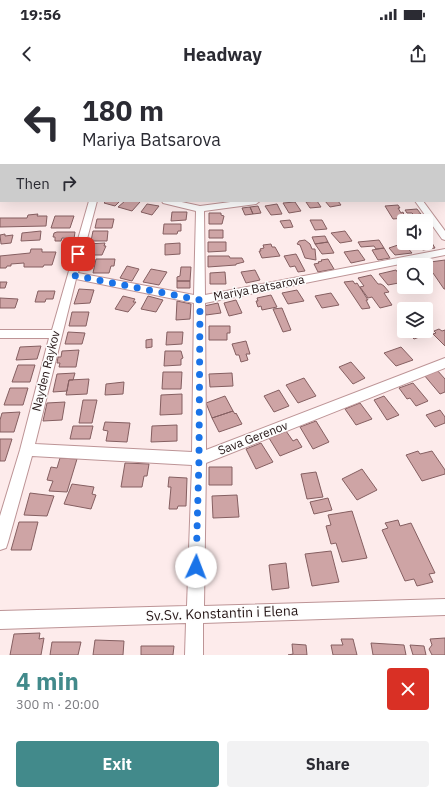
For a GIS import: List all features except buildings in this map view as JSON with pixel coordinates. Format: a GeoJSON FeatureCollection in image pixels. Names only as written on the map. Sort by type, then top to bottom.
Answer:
{"type":"FeatureCollection","features":[{"type":"Feature","properties":{"kind":"street","name":"Nayden Raykov"},"geometry":{"type":"LineString","coordinates":[[0,542],[27,450],[56,334],[93,202]]}},
{"type":"Feature","properties":{"kind":"street"},"geometry":{"type":"LineString","coordinates":[[170,202],[200,209],[249,202]]}},
{"type":"Feature","properties":{"kind":"street"},"geometry":{"type":"LineString","coordinates":[[420,202],[445,237]]}},
{"type":"Feature","properties":{"kind":"street"},"geometry":{"type":"LineString","coordinates":[[194,655],[199,459],[200,209]]}},
{"type":"Feature","properties":{"kind":"street","name":"Mariya Batsarova"},"geometry":{"type":"LineString","coordinates":[[72,275],[200,300],[445,252]]}},
{"type":"Feature","properties":{"kind":"street"},"geometry":{"type":"LineString","coordinates":[[0,334],[56,334]]}},
{"type":"Feature","properties":{"kind":"street","name":"Sava Gerenov"},"geometry":{"type":"LineString","coordinates":[[27,450],[199,459],[445,363]]}},
{"type":"Feature","properties":{"kind":"street","name":"Sv.Sv. Konstantin i Elena"},"geometry":{"type":"LineString","coordinates":[[0,620],[445,606]]}},
{"type":"Feature","properties":{"kind":"route"},"geometry":{"type":"LineString","coordinates":[[78,254],[72,275],[200,300],[199,459],[196,567]]}}]}
